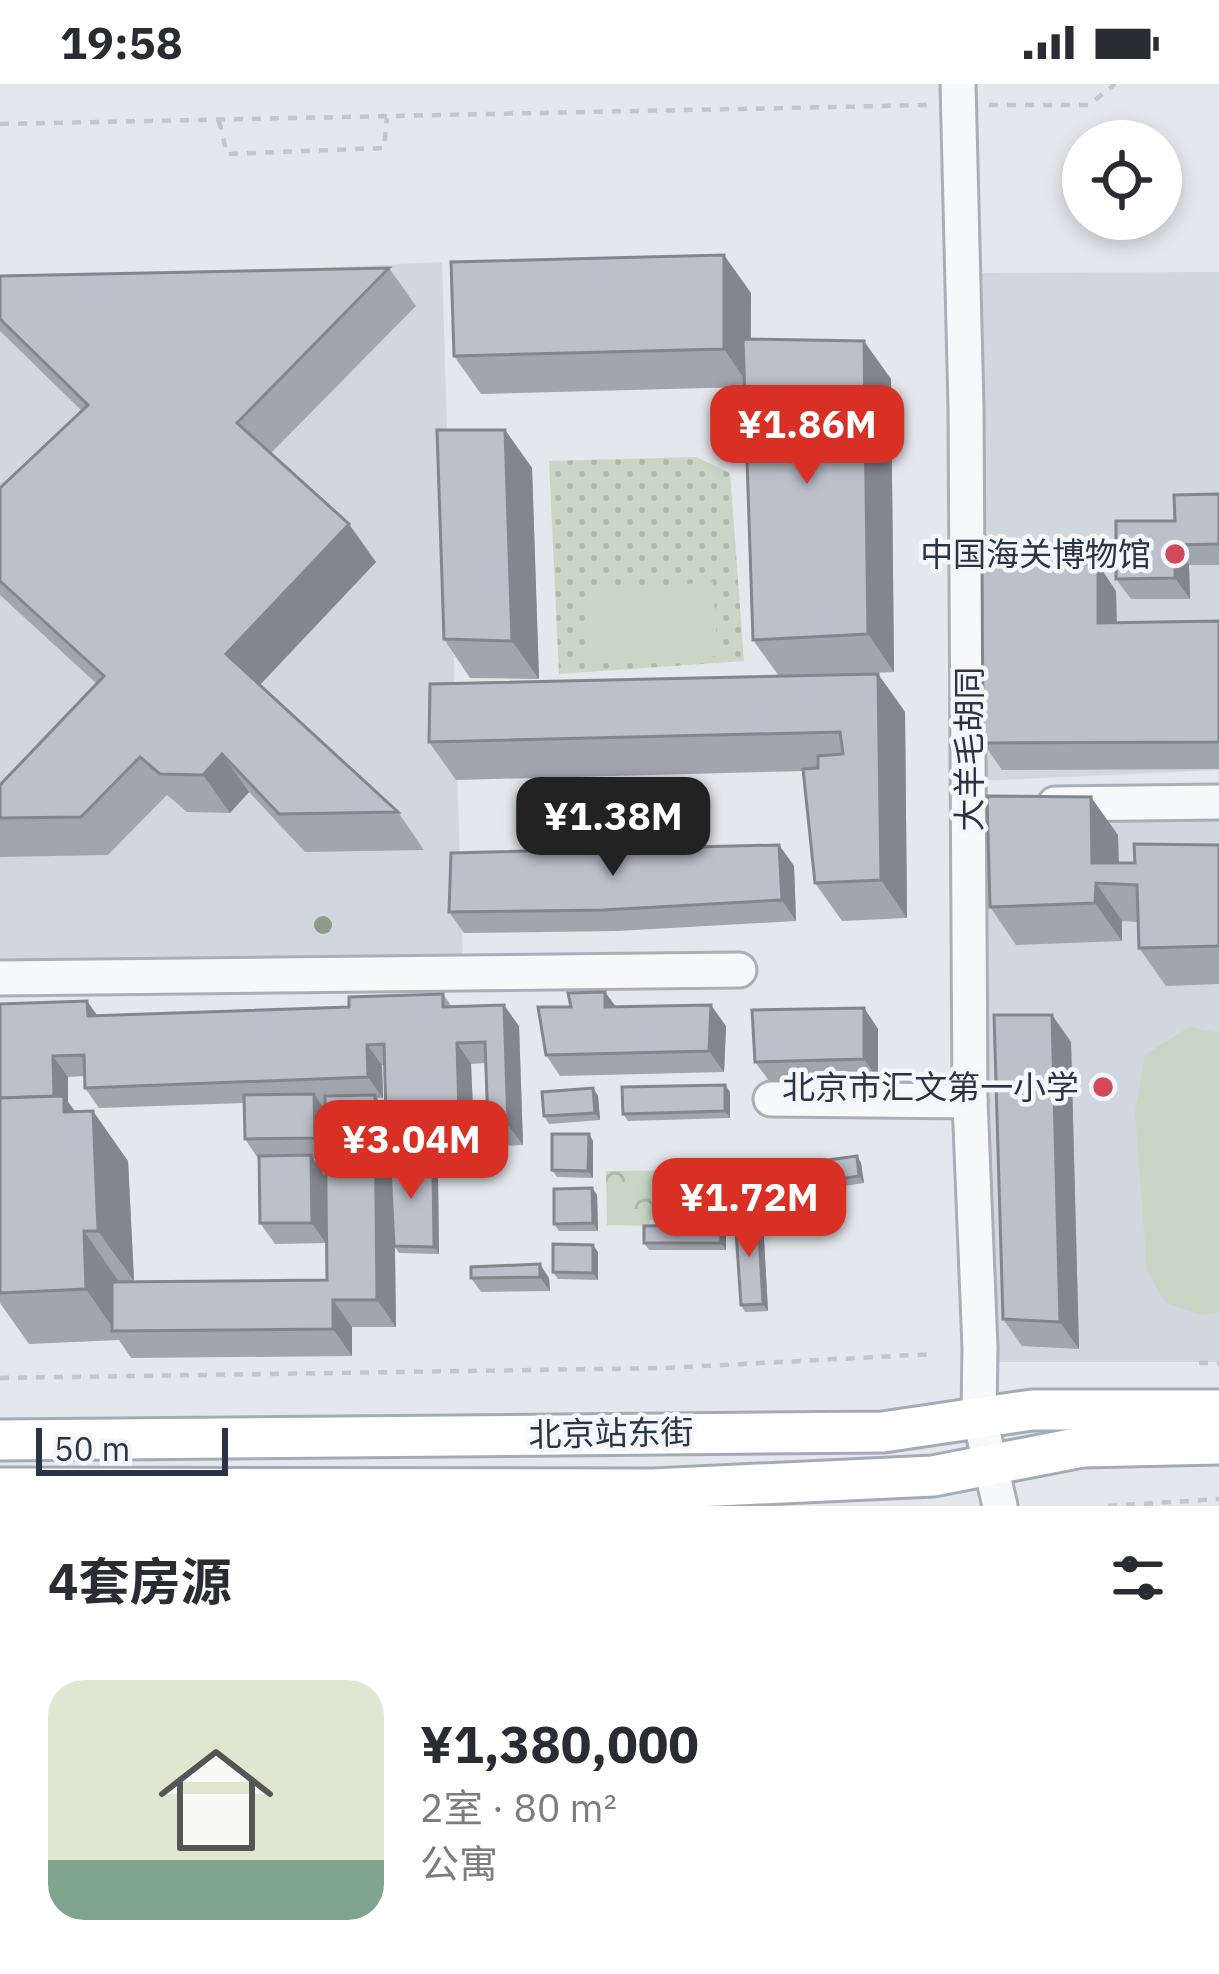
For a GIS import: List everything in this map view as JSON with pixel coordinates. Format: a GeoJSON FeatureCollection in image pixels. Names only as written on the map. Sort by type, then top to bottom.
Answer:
{"type":"FeatureCollection","features":[{"type":"Feature","properties":{"kind":"main road","name":"北京站东街"},"geometry":{"type":"LineString","coordinates":[[0,1440],[883,1432],[1032,1410],[1219,1410]]}},
{"type":"Feature","properties":{"kind":"main road","name":"北京站东街"},"geometry":{"type":"LineString","coordinates":[[0,1488],[41,1497],[706,1496],[933,1476],[1082,1447],[1219,1444]]}},
{"type":"Feature","properties":{"kind":"street","name":"大羊毛胡同"},"geometry":{"type":"LineString","coordinates":[[959,94],[991,805],[970,1102],[979,1415],[992,1465]]}},
{"type":"Feature","properties":{"kind":"street"},"geometry":{"type":"LineString","coordinates":[[991,805],[1219,802]]}},
{"type":"Feature","properties":{"kind":"street"},"geometry":{"type":"LineString","coordinates":[[0,978],[739,970]]}},
{"type":"Feature","properties":{"kind":"street"},"geometry":{"type":"LineString","coordinates":[[771,1099],[970,1102]]}},
{"type":"Feature","properties":{"kind":"street"},"geometry":{"type":"LineString","coordinates":[[992,1465],[1000,1506]]}},
{"type":"Feature","properties":{"kind":"path"},"geometry":{"type":"LineString","coordinates":[[0,124],[387,118],[959,94],[1089,105],[1115,84]]}},
{"type":"Feature","properties":{"kind":"path"},"geometry":{"type":"LineString","coordinates":[[219,121],[227,154],[384,148],[387,118]]}},
{"type":"Feature","properties":{"kind":"path"},"geometry":{"type":"LineString","coordinates":[[0,1378],[665,1369],[935,1354]]}},
{"type":"Feature","properties":{"kind":"path"},"geometry":{"type":"LineString","coordinates":[[1199,1364],[1219,1364]]}},
{"type":"Feature","properties":{"kind":"path"},"geometry":{"type":"LineString","coordinates":[[1108,1506],[1219,1499]]}},
{"type":"Feature","properties":{"kind":"shaded area"},"geometry":{"type":"Polygon","coordinates":[[[442,262],[463,966],[0,973],[0,283],[442,262]]]}},
{"type":"Feature","properties":{"kind":"shaded area"},"geometry":{"type":"Polygon","coordinates":[[[1219,272],[1219,770],[978,781],[982,273],[1219,272]]]}},
{"type":"Feature","properties":{"kind":"shaded area","name":"北京市汇文第一小学"},"geometry":{"type":"Polygon","coordinates":[[[1168,802],[1219,804],[1219,1362],[995,1362],[981,813],[1168,802]]]}},
{"type":"Feature","properties":{"kind":"green space"},"geometry":{"type":"Polygon","coordinates":[[[696,457],[730,473],[744,661],[559,674],[549,461],[696,457]]]}},
{"type":"Feature","properties":{"kind":"green space"},"geometry":{"type":"Polygon","coordinates":[[[713,582],[718,656],[591,661],[590,591],[713,582]]]}},
{"type":"Feature","properties":{"kind":"green space"},"geometry":{"type":"Polygon","coordinates":[[[1189,1027],[1219,1033],[1219,1312],[1200,1315],[1165,1302],[1147,1271],[1135,1112],[1145,1055],[1189,1027]]]}},
{"type":"Feature","properties":{"kind":"green space"},"geometry":{"type":"Polygon","coordinates":[[[730,1170],[737,1174],[738,1188],[731,1189],[733,1224],[650,1220],[649,1226],[607,1225],[606,1171],[730,1170]]]}},
{"type":"Feature","properties":{"kind":"building"},"geometry":{"type":"Polygon","coordinates":[[[724,255],[724,349],[454,356],[451,262],[724,255]]]}},
{"type":"Feature","properties":{"kind":"building"},"geometry":{"type":"Polygon","coordinates":[[[389,268],[237,423],[349,524],[226,654],[398,812],[279,814],[222,754],[203,775],[160,774],[140,757],[81,817],[0,818],[0,785],[104,676],[0,581],[0,488],[88,405],[0,319],[0,276],[389,268]]]}},
{"type":"Feature","properties":{"kind":"building"},"geometry":{"type":"Polygon","coordinates":[[[743,339],[864,341],[868,634],[753,640],[743,339]]]}},
{"type":"Feature","properties":{"kind":"building"},"geometry":{"type":"Polygon","coordinates":[[[437,430],[505,430],[512,641],[444,639],[437,430]]]}},
{"type":"Feature","properties":{"kind":"building"},"geometry":{"type":"Polygon","coordinates":[[[1219,494],[1219,544],[1175,545],[1175,578],[1116,579],[1116,521],[1175,521],[1174,495],[1219,494]]]}},
{"type":"Feature","properties":{"kind":"building"},"geometry":{"type":"Polygon","coordinates":[[[982,564],[1098,564],[1098,623],[1219,621],[1219,742],[983,743],[982,564]]]}},
{"type":"Feature","properties":{"kind":"building"},"geometry":{"type":"Polygon","coordinates":[[[878,674],[881,880],[815,883],[803,769],[818,768],[818,756],[843,754],[840,732],[429,742],[430,684],[878,674]]]}},
{"type":"Feature","properties":{"kind":"building"},"geometry":{"type":"Polygon","coordinates":[[[987,796],[1091,797],[1092,863],[1135,863],[1134,844],[1219,845],[1219,946],[1139,948],[1137,885],[1096,883],[1095,903],[990,907],[987,796]]]}},
{"type":"Feature","properties":{"kind":"building"},"geometry":{"type":"Polygon","coordinates":[[[779,845],[782,900],[449,912],[451,853],[779,845]]]}},
{"type":"Feature","properties":{"kind":"building"},"geometry":{"type":"Polygon","coordinates":[[[605,992],[605,1007],[711,1005],[709,1051],[546,1055],[538,1007],[571,1007],[568,993],[605,992]]]}},
{"type":"Feature","properties":{"kind":"building"},"geometry":{"type":"Polygon","coordinates":[[[443,994],[443,1007],[504,1005],[508,1125],[488,1125],[485,1042],[457,1043],[459,1113],[386,1115],[384,1044],[367,1045],[368,1077],[85,1088],[84,1055],[53,1056],[54,1096],[0,1098],[0,1004],[87,1001],[88,1016],[349,1007],[349,997],[443,994]]]}},
{"type":"Feature","properties":{"kind":"building"},"geometry":{"type":"Polygon","coordinates":[[[864,1008],[864,1059],[755,1062],[752,1010],[864,1008]]]}},
{"type":"Feature","properties":{"kind":"building"},"geometry":{"type":"Polygon","coordinates":[[[994,1015],[1052,1015],[1060,1322],[1003,1319],[994,1015]]]}},
{"type":"Feature","properties":{"kind":"building"},"geometry":{"type":"Polygon","coordinates":[[[725,1085],[725,1111],[623,1114],[622,1087],[725,1085]]]}},
{"type":"Feature","properties":{"kind":"building"},"geometry":{"type":"Polygon","coordinates":[[[593,1088],[595,1113],[544,1116],[542,1092],[593,1088]]]}},
{"type":"Feature","properties":{"kind":"building"},"geometry":{"type":"Polygon","coordinates":[[[314,1094],[315,1138],[245,1139],[244,1095],[314,1094]]]}},
{"type":"Feature","properties":{"kind":"building"},"geometry":{"type":"Polygon","coordinates":[[[375,1095],[377,1300],[333,1300],[333,1329],[112,1331],[112,1282],[327,1280],[325,1096],[375,1095]]]}},
{"type":"Feature","properties":{"kind":"building"},"geometry":{"type":"Polygon","coordinates":[[[64,1096],[64,1112],[93,1111],[98,1231],[84,1231],[86,1289],[0,1293],[0,1098],[64,1096]]]}},
{"type":"Feature","properties":{"kind":"building"},"geometry":{"type":"Polygon","coordinates":[[[552,1134],[589,1134],[588,1171],[552,1170],[552,1134]]]}},
{"type":"Feature","properties":{"kind":"building"},"geometry":{"type":"Polygon","coordinates":[[[412,1143],[470,1143],[470,1161],[412,1161],[412,1143]]]}},
{"type":"Feature","properties":{"kind":"building"},"geometry":{"type":"Polygon","coordinates":[[[408,1146],[410,1190],[412,1171],[433,1170],[434,1247],[394,1246],[389,1147],[408,1146]]]}},
{"type":"Feature","properties":{"kind":"building"},"geometry":{"type":"Polygon","coordinates":[[[311,1155],[312,1223],[260,1223],[259,1156],[311,1155]]]}},
{"type":"Feature","properties":{"kind":"building"},"geometry":{"type":"Polygon","coordinates":[[[857,1156],[859,1176],[765,1190],[762,1169],[857,1156]]]}},
{"type":"Feature","properties":{"kind":"building"},"geometry":{"type":"Polygon","coordinates":[[[592,1188],[593,1223],[554,1224],[554,1189],[592,1188]]]}},
{"type":"Feature","properties":{"kind":"building"},"geometry":{"type":"Polygon","coordinates":[[[758,1215],[763,1304],[741,1305],[735,1216],[758,1215]]]}},
{"type":"Feature","properties":{"kind":"building"},"geometry":{"type":"Polygon","coordinates":[[[721,1225],[721,1243],[644,1243],[644,1226],[721,1225]]]}},
{"type":"Feature","properties":{"kind":"building"},"geometry":{"type":"Polygon","coordinates":[[[553,1244],[593,1245],[593,1273],[553,1272],[553,1244]]]}},
{"type":"Feature","properties":{"kind":"building"},"geometry":{"type":"Polygon","coordinates":[[[540,1264],[540,1277],[471,1278],[471,1267],[540,1264]]]}},
{"type":"Feature","properties":{"kind":"place","name":"中国海关博物馆"},"geometry":{"type":"Point","coordinates":[1175,554]}},
{"type":"Feature","properties":{"kind":"place","name":"北京市汇文第一小学"},"geometry":{"type":"Point","coordinates":[1103,1087]}}]}
